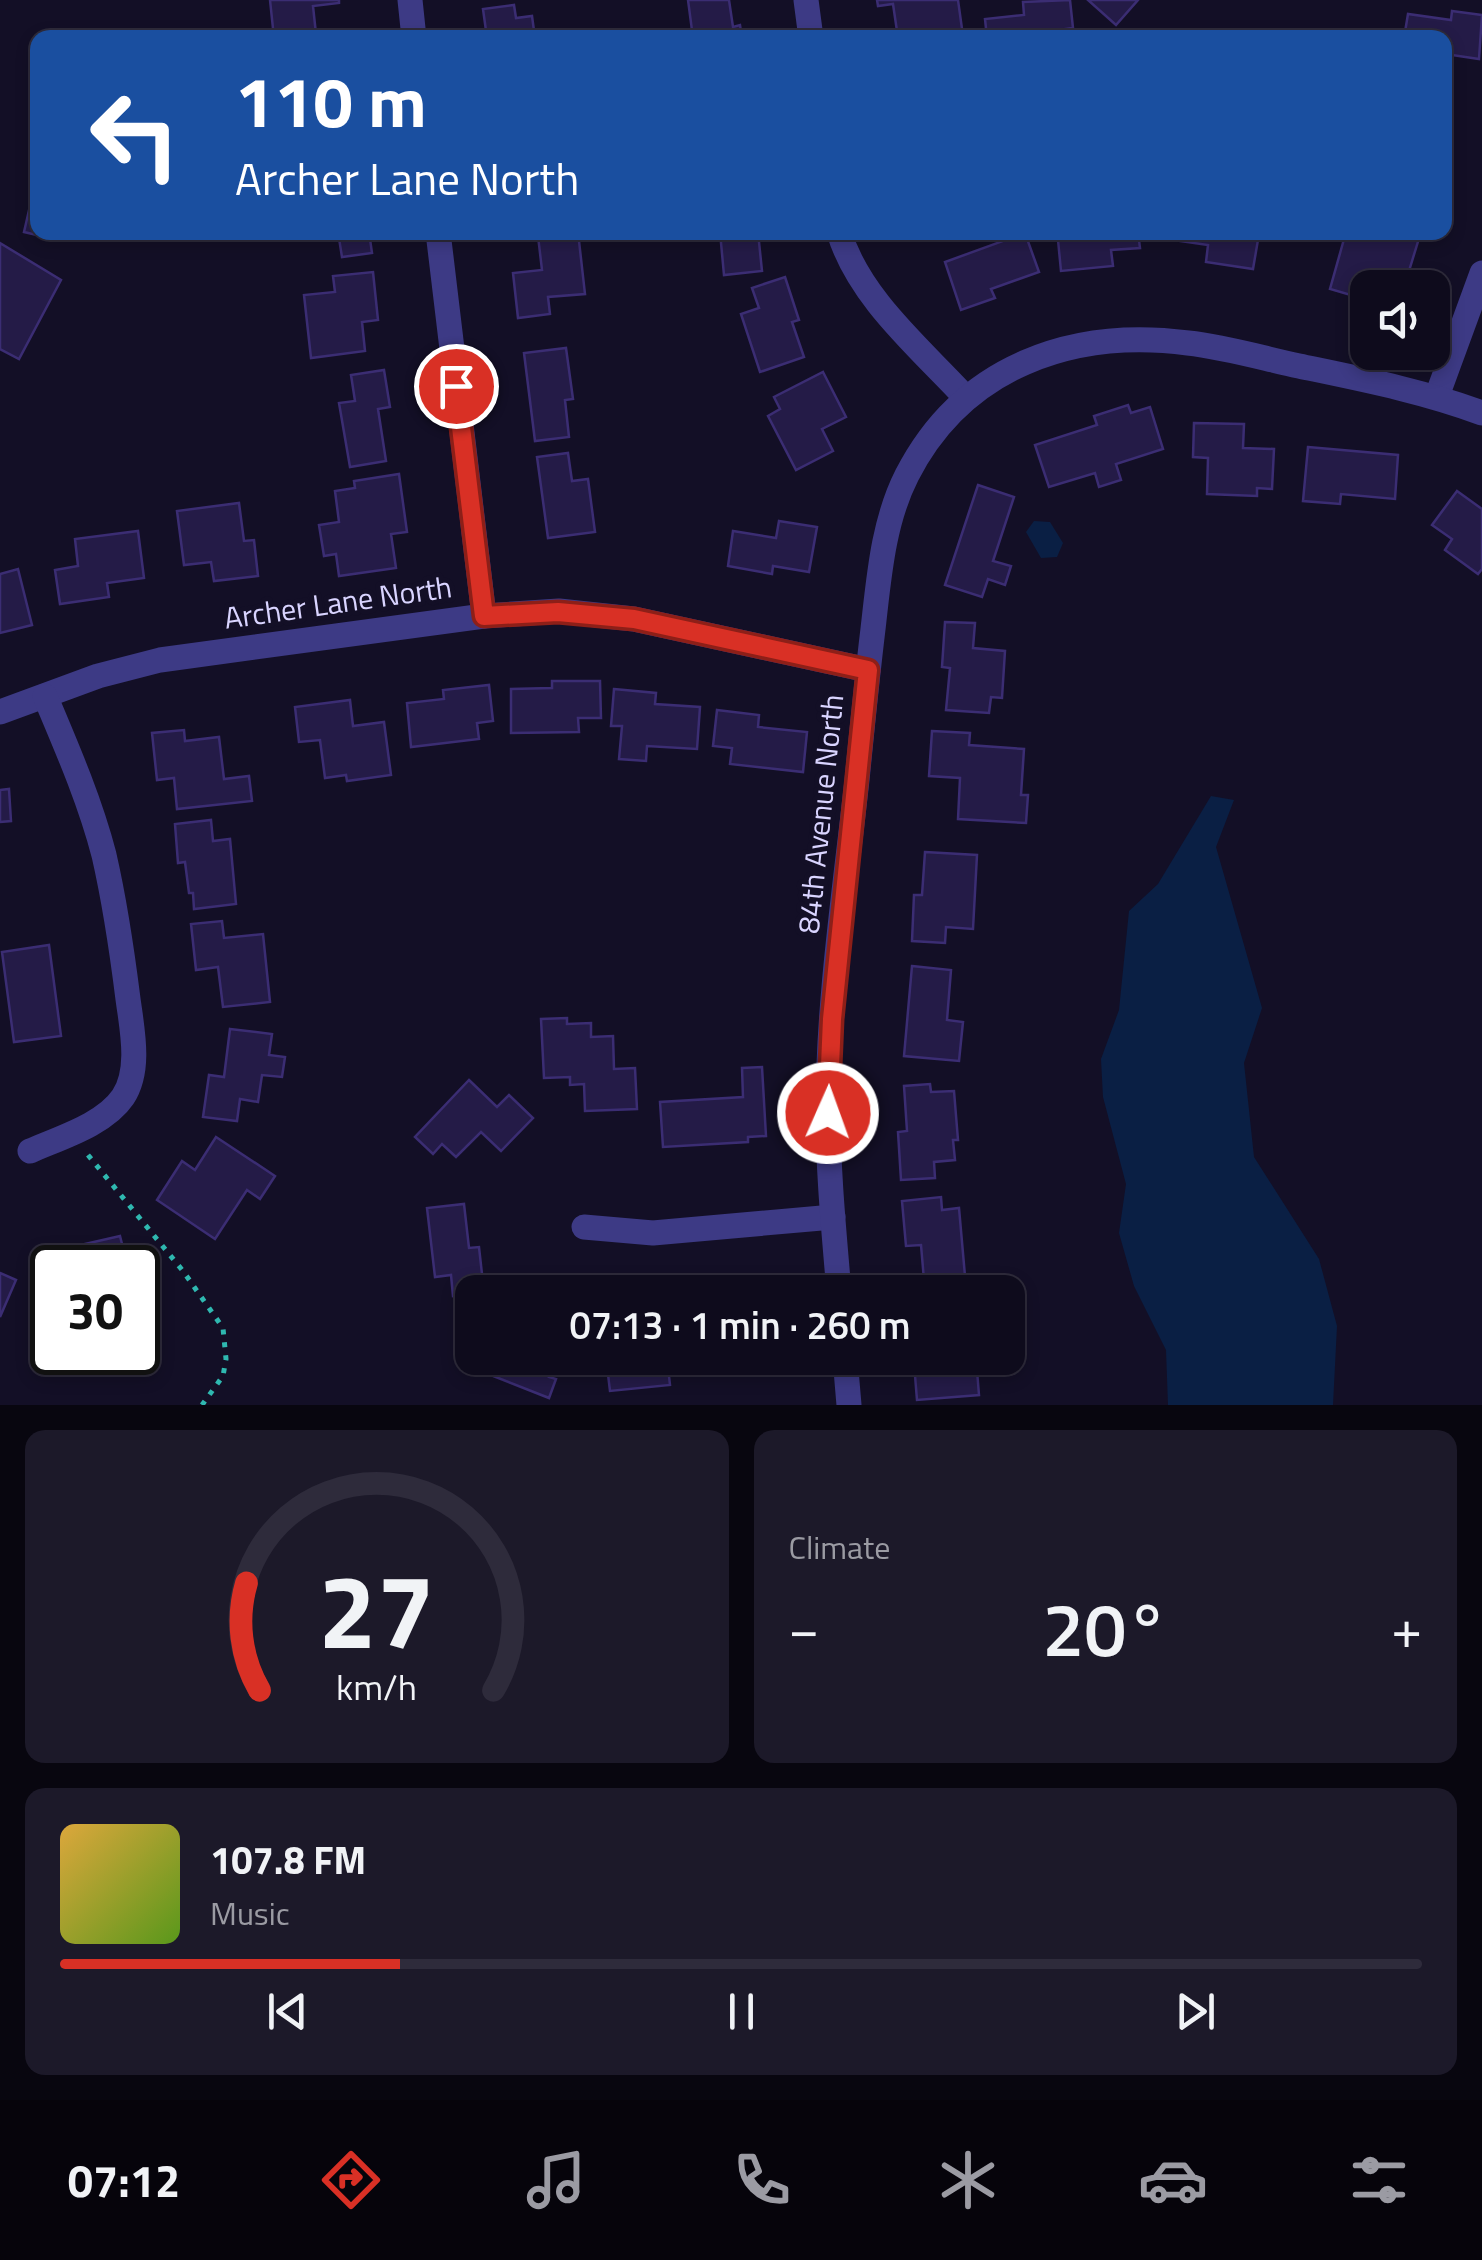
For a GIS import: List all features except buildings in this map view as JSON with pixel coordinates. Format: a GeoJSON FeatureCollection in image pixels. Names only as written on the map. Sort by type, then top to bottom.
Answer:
{"type":"FeatureCollection","features":[{"type":"Feature","properties":{"kind":"street"},"geometry":{"type":"LineString","coordinates":[[410,0],[413,30]]}},
{"type":"Feature","properties":{"kind":"street"},"geometry":{"type":"LineString","coordinates":[[806,0],[810,30]]}},
{"type":"Feature","properties":{"kind":"street"},"geometry":{"type":"LineString","coordinates":[[439,240],[484,616]]}},
{"type":"Feature","properties":{"kind":"street"},"geometry":{"type":"LineString","coordinates":[[842,240],[854,268],[876,300],[966,398]]}},
{"type":"Feature","properties":{"kind":"street"},"geometry":{"type":"LineString","coordinates":[[1437,396],[1482,273]]}},
{"type":"Feature","properties":{"kind":"street","name":"84th Avenue North"},"geometry":{"type":"LineString","coordinates":[[838,1275],[828,1113],[830,1047],[868,670],[889,521],[906,476],[932,433],[966,398],[1003,373],[1045,353],[1092,341],[1140,339],[1190,343],[1437,396],[1482,412]]}},
{"type":"Feature","properties":{"kind":"street","name":"Archer Lane North"},"geometry":{"type":"LineString","coordinates":[[0,712],[98,676],[160,660],[484,616],[558,612],[634,619],[868,670]]}},
{"type":"Feature","properties":{"kind":"street"},"geometry":{"type":"LineString","coordinates":[[30,1151],[105,1114],[123,1097],[133,1071],[119,924],[103,852],[45,696]]}},
{"type":"Feature","properties":{"kind":"street"},"geometry":{"type":"LineString","coordinates":[[584,1227],[653,1233],[833,1217]]}},
{"type":"Feature","properties":{"kind":"street"},"geometry":{"type":"LineString","coordinates":[[846,1375],[849,1405]]}},
{"type":"Feature","properties":{"kind":"path"},"geometry":{"type":"LineString","coordinates":[[71,1132],[183,1270],[224,1328],[223,1376],[202,1405]]}},
{"type":"Feature","properties":{"kind":"water"},"geometry":{"type":"Polygon","coordinates":[[[1034,521],[1050,522],[1063,543],[1057,557],[1041,558],[1026,532],[1034,521]]]}},
{"type":"Feature","properties":{"kind":"water"},"geometry":{"type":"Polygon","coordinates":[[[1211,796],[1234,800],[1216,847],[1262,1008],[1244,1063],[1254,1157],[1319,1259],[1337,1326],[1333,1405],[1168,1405],[1166,1350],[1134,1286],[1119,1233],[1126,1184],[1103,1097],[1101,1059],[1119,1010],[1129,911],[1158,884],[1211,796]]]}},
{"type":"Feature","properties":{"kind":"route"},"geometry":{"type":"LineString","coordinates":[[456,386],[484,616],[558,612],[634,619],[868,670],[832,1019],[828,1113]]}}]}
